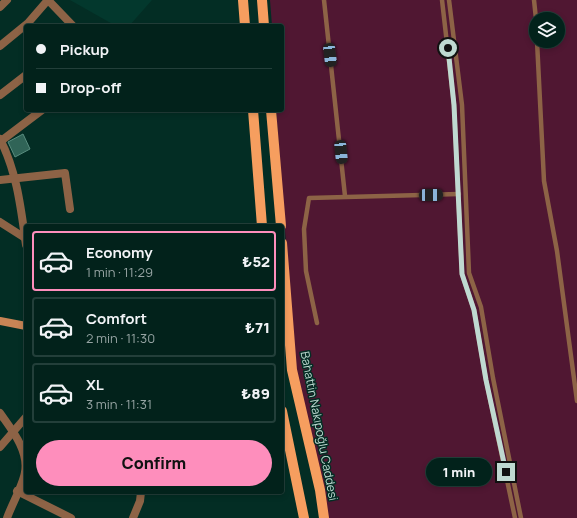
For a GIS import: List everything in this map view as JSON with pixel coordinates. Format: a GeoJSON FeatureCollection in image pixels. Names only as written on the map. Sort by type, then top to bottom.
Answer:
{"type":"FeatureCollection","features":[{"type":"Feature","properties":{"kind":"main road"},"geometry":{"type":"LineString","coordinates":[[243,0],[245,24]]}},
{"type":"Feature","properties":{"kind":"main road"},"geometry":{"type":"LineString","coordinates":[[262,0],[264,24]]}},
{"type":"Feature","properties":{"kind":"main road"},"geometry":{"type":"LineString","coordinates":[[253,112],[262,224]]}},
{"type":"Feature","properties":{"kind":"main road"},"geometry":{"type":"LineString","coordinates":[[271,112],[281,224]]}},
{"type":"Feature","properties":{"kind":"main road","name":"Bahattin Nakıpoğlu Caddesi"},"geometry":{"type":"LineString","coordinates":[[284,268],[292,370],[320,490],[324,518]]}},
{"type":"Feature","properties":{"kind":"main road"},"geometry":{"type":"LineString","coordinates":[[284,421],[304,518]]}},
{"type":"Feature","properties":{"kind":"street"},"geometry":{"type":"LineString","coordinates":[[0,7],[7,0]]}},
{"type":"Feature","properties":{"kind":"street"},"geometry":{"type":"LineString","coordinates":[[27,24],[48,0],[71,24]]}},
{"type":"Feature","properties":{"kind":"street"},"geometry":{"type":"LineString","coordinates":[[0,46],[24,26]]}},
{"type":"Feature","properties":{"kind":"street"},"geometry":{"type":"LineString","coordinates":[[0,95],[24,77]]}},
{"type":"Feature","properties":{"kind":"street"},"geometry":{"type":"LineString","coordinates":[[24,236],[15,179],[0,140],[39,112]]}},
{"type":"Feature","properties":{"kind":"street"},"geometry":{"type":"LineString","coordinates":[[0,180],[65,173],[70,209]]}},
{"type":"Feature","properties":{"kind":"street"},"geometry":{"type":"LineString","coordinates":[[0,222],[24,241]]}},
{"type":"Feature","properties":{"kind":"street"},"geometry":{"type":"LineString","coordinates":[[0,321],[24,326]]}},
{"type":"Feature","properties":{"kind":"street"},"geometry":{"type":"LineString","coordinates":[[0,413],[13,431],[23,452],[24,462]]}},
{"type":"Feature","properties":{"kind":"street"},"geometry":{"type":"LineString","coordinates":[[0,446],[24,419]]}},
{"type":"Feature","properties":{"kind":"street"},"geometry":{"type":"LineString","coordinates":[[7,518],[24,474]]}},
{"type":"Feature","properties":{"kind":"street"},"geometry":{"type":"LineString","coordinates":[[17,491],[71,518]]}},
{"type":"Feature","properties":{"kind":"street"},"geometry":{"type":"LineString","coordinates":[[133,518],[140,501],[141,494]]}},
{"type":"Feature","properties":{"kind":"lane"},"geometry":{"type":"LineString","coordinates":[[324,0],[345,196]]}},
{"type":"Feature","properties":{"kind":"lane"},"geometry":{"type":"LineString","coordinates":[[442,0],[454,105],[462,274],[474,310],[515,518]]}},
{"type":"Feature","properties":{"kind":"lane"},"geometry":{"type":"LineString","coordinates":[[449,0],[462,105],[469,273],[481,307],[493,378],[521,518]]}},
{"type":"Feature","properties":{"kind":"lane"},"geometry":{"type":"LineString","coordinates":[[534,0],[535,12]]}},
{"type":"Feature","properties":{"kind":"lane"},"geometry":{"type":"LineString","coordinates":[[537,48],[544,181],[557,251],[577,400]]}},
{"type":"Feature","properties":{"kind":"lane"},"geometry":{"type":"LineString","coordinates":[[317,323],[306,271],[304,229],[309,198],[459,194]]}},
{"type":"Feature","properties":{"kind":"shaded area"},"geometry":{"type":"Polygon","coordinates":[[[70,0],[152,0],[131,24],[112,24],[70,0]]]}},
{"type":"Feature","properties":{"kind":"shaded area"},"geometry":{"type":"Polygon","coordinates":[[[270,0],[577,0],[577,518],[327,518],[295,364],[276,112],[284,112],[284,24],[272,24],[270,0]]]}},
{"type":"Feature","properties":{"kind":"building"},"geometry":{"type":"Polygon","coordinates":[[[23,134],[30,149],[15,157],[8,142],[23,134]]]}},
{"type":"Feature","properties":{"kind":"route"},"geometry":{"type":"LineString","coordinates":[[448,48],[454,105],[462,274],[474,310],[486,380],[506,472]]}}]}
